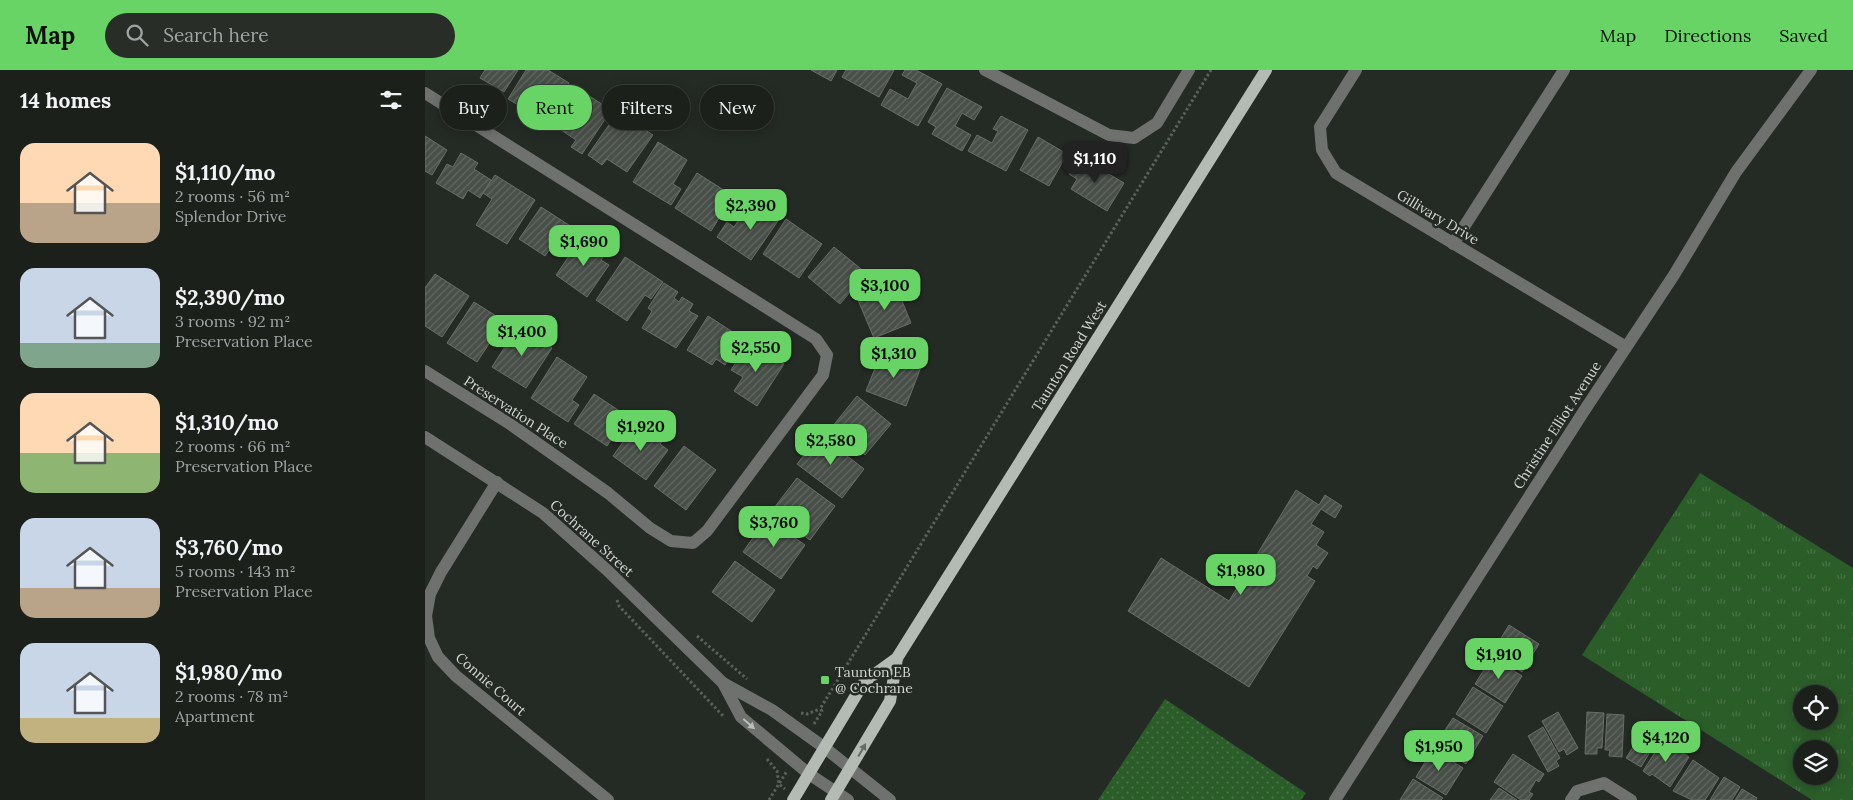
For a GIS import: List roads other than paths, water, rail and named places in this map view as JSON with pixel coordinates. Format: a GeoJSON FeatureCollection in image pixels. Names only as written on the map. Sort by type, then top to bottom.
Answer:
{"type":"FeatureCollection","features":[{"type":"Feature","properties":{"kind":"main road","name":"Taunton Road West"},"geometry":{"type":"LineString","coordinates":[[793,800],[864,682],[897,658],[1266,70]]}},
{"type":"Feature","properties":{"kind":"main road","name":"Taunton Road West"},"geometry":{"type":"LineString","coordinates":[[834,796],[890,701],[897,658]]}},
{"type":"Feature","properties":{"kind":"street"},"geometry":{"type":"LineString","coordinates":[[985,70],[1109,135],[1134,138],[1157,123],[1189,70]]}},
{"type":"Feature","properties":{"kind":"street","name":"Gillivary Drive"},"geometry":{"type":"LineString","coordinates":[[1356,70],[1321,127],[1322,150],[1336,173],[1626,347]]}},
{"type":"Feature","properties":{"kind":"street"},"geometry":{"type":"LineString","coordinates":[[1453,244],[1564,70]]}},
{"type":"Feature","properties":{"kind":"street","name":"Christine Elliot Avenue"},"geometry":{"type":"LineString","coordinates":[[1335,800],[1674,275],[1736,172],[1811,70]]}},
{"type":"Feature","properties":{"kind":"street","name":"Preservation Place"},"geometry":{"type":"LineString","coordinates":[[425,93],[816,339],[827,355],[823,375],[707,531],[693,543],[671,541],[649,528],[608,493],[510,424],[425,371]]}},
{"type":"Feature","properties":{"kind":"street","name":"Cochrane Street"},"geometry":{"type":"LineString","coordinates":[[425,437],[497,482],[562,528],[723,683],[772,710],[825,748],[890,800]]}},
{"type":"Feature","properties":{"kind":"street","name":"Connie Court"},"geometry":{"type":"LineString","coordinates":[[497,482],[441,572],[430,594],[426,616],[429,638],[439,657],[455,676],[608,800]]}},
{"type":"Feature","properties":{"kind":"street","name":"Cochrane Street"},"geometry":{"type":"LineString","coordinates":[[723,683],[741,717],[834,796],[848,800]]}},
{"type":"Feature","properties":{"kind":"street"},"geometry":{"type":"LineString","coordinates":[[1571,800],[1577,791],[1604,783],[1631,800]]}},
{"type":"Feature","properties":{"kind":"place","name":"Taunton EB @ Cochrane"},"geometry":{"type":"Point","coordinates":[825,680]}}]}
